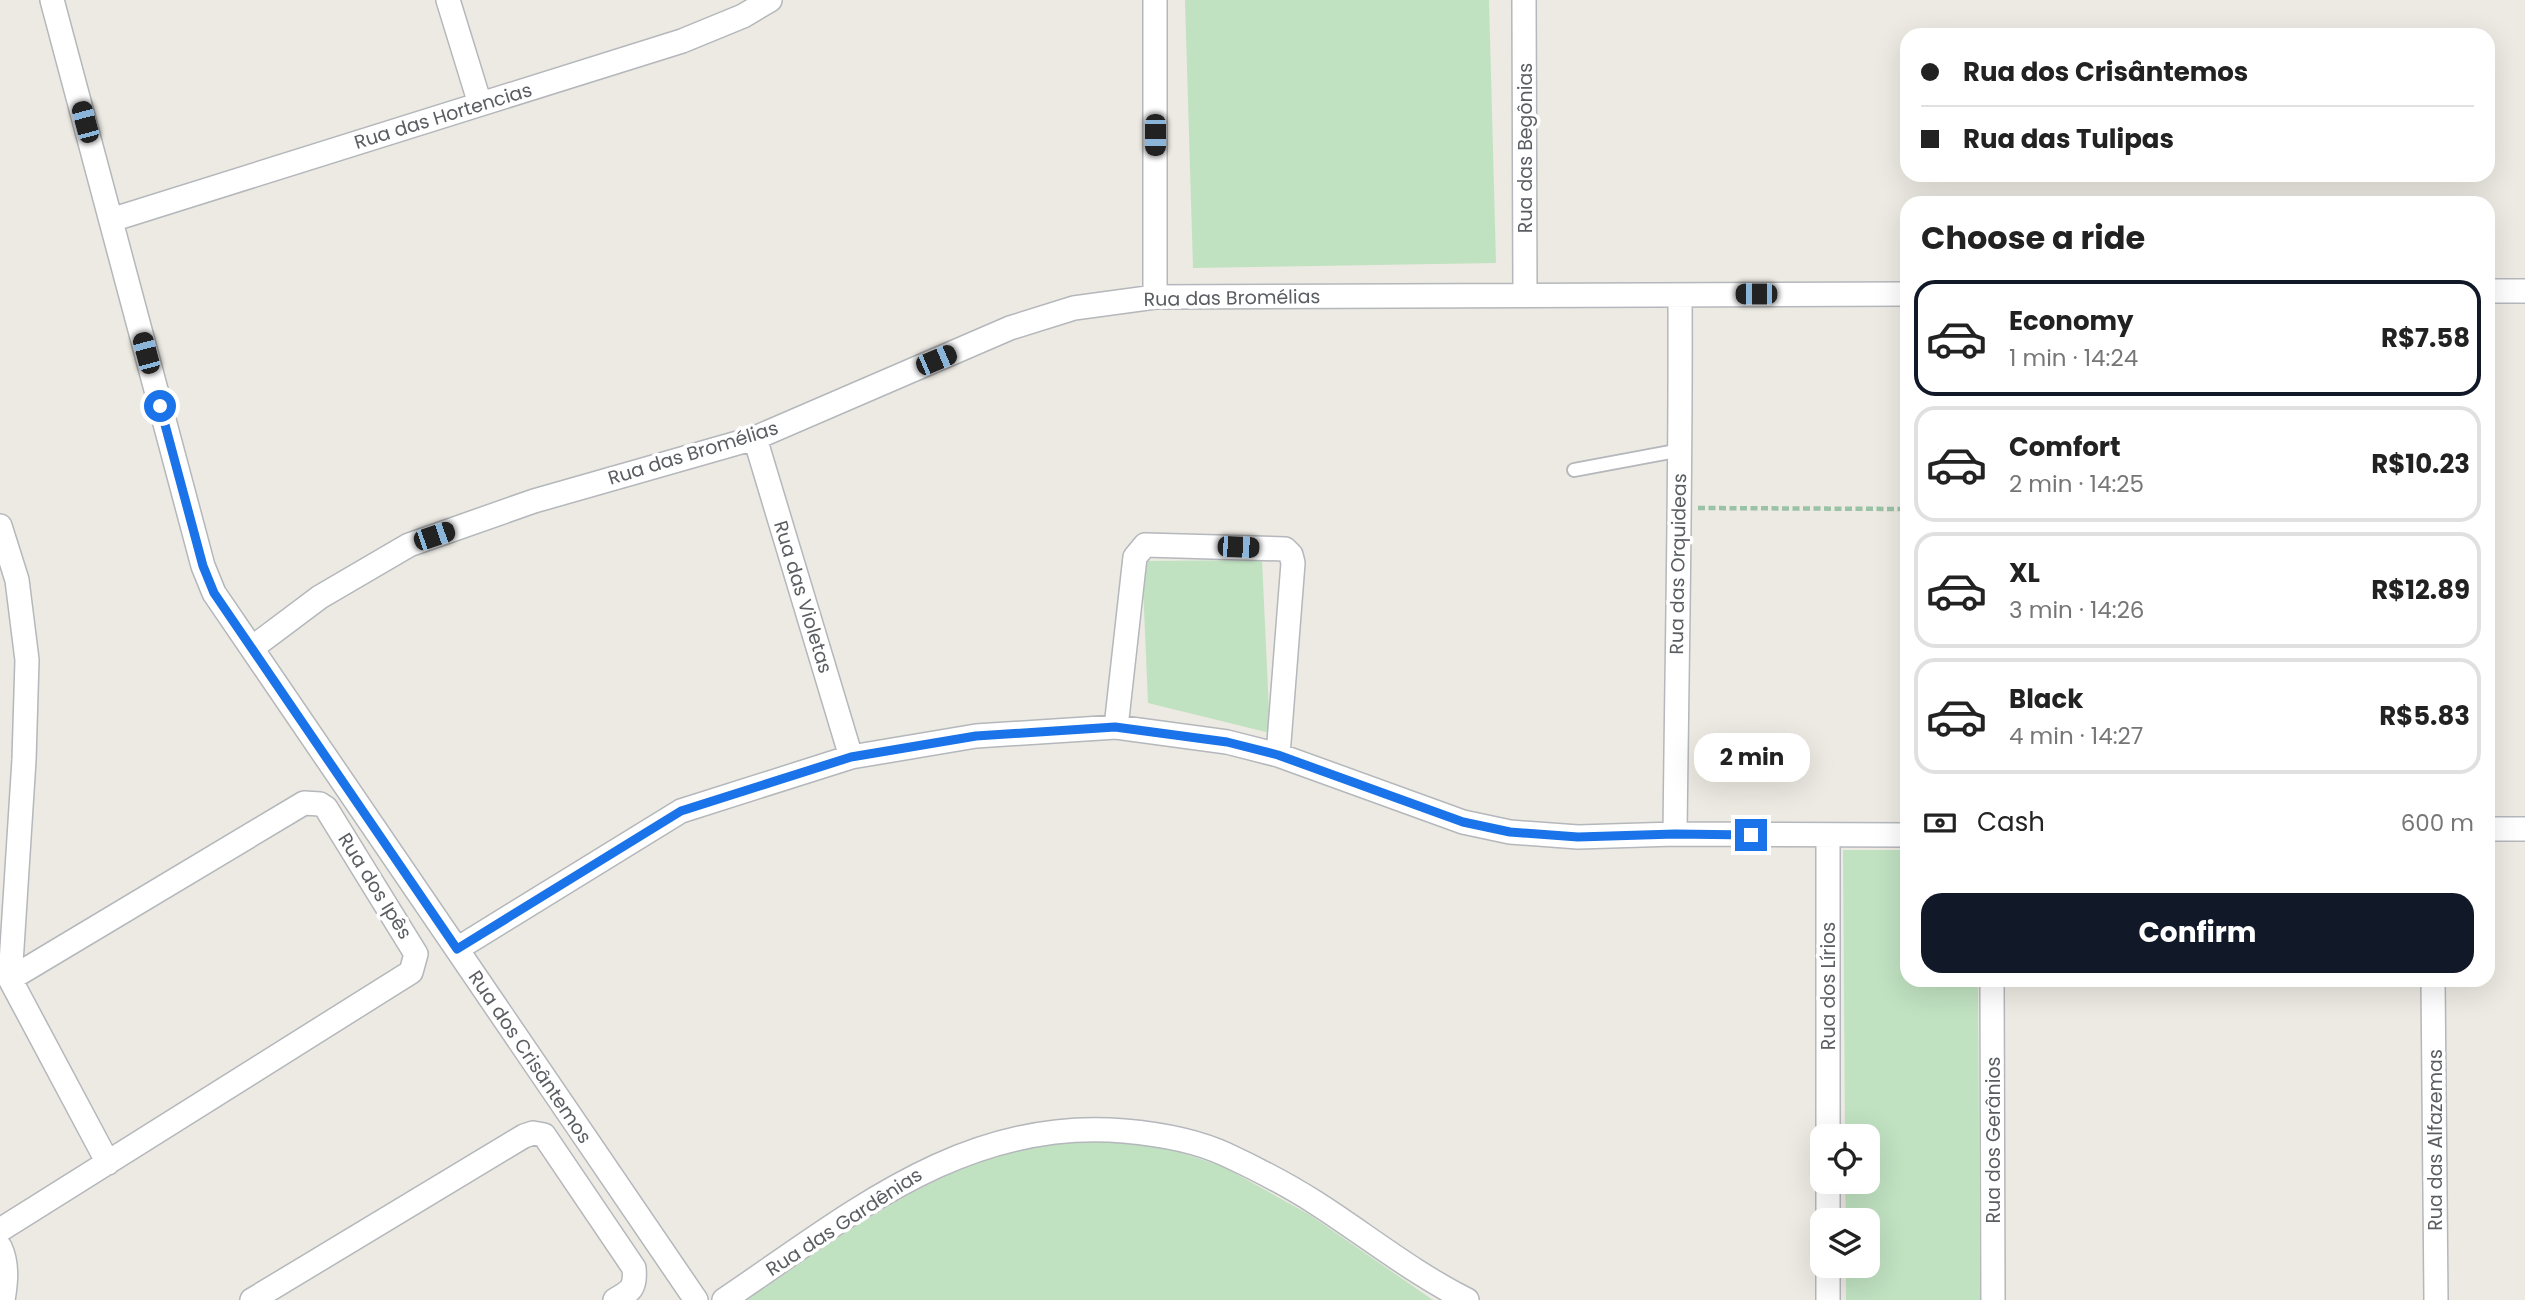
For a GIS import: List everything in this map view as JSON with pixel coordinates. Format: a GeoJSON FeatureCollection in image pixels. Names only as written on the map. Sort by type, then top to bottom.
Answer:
{"type":"FeatureCollection","features":[{"type":"Feature","properties":{"kind":"street","name":"Rua dos Crisântemos"},"geometry":{"type":"LineString","coordinates":[[52,0],[203,566],[214,593],[695,1300]]}},
{"type":"Feature","properties":{"kind":"street"},"geometry":{"type":"LineString","coordinates":[[448,0],[480,104]]}},
{"type":"Feature","properties":{"kind":"street","name":"Rua das Hortencias"},"geometry":{"type":"LineString","coordinates":[[111,220],[682,41],[743,16],[771,0]]}},
{"type":"Feature","properties":{"kind":"street"},"geometry":{"type":"LineString","coordinates":[[1155,0],[1155,297]]}},
{"type":"Feature","properties":{"kind":"street","name":"Rua das Begônias"},"geometry":{"type":"LineString","coordinates":[[1524,0],[1525,295]]}},
{"type":"Feature","properties":{"kind":"street"},"geometry":{"type":"LineString","coordinates":[[2495,291],[2525,291]]}},
{"type":"Feature","properties":{"kind":"street","name":"Rua das Bromélias"},"geometry":{"type":"LineString","coordinates":[[252,648],[320,597],[409,545],[534,502],[755,438],[1010,328],[1074,308],[1155,297],[1900,294]]}},
{"type":"Feature","properties":{"kind":"street","name":"Rua das Orquideas"},"geometry":{"type":"LineString","coordinates":[[1675,834],[1678,507],[1681,450],[1680,295]]}},
{"type":"Feature","properties":{"kind":"street","name":"Rua das Violetas"},"geometry":{"type":"LineString","coordinates":[[755,438],[851,757]]}},
{"type":"Feature","properties":{"kind":"street"},"geometry":{"type":"LineString","coordinates":[[0,526],[18,580],[27,660],[24,760],[10,979],[108,1163]]}},
{"type":"Feature","properties":{"kind":"street"},"geometry":{"type":"LineString","coordinates":[[1115,727],[1135,557],[1139,550],[1145,545],[1285,549],[1291,555],[1293,563],[1278,755]]}},
{"type":"Feature","properties":{"kind":"street"},"geometry":{"type":"LineString","coordinates":[[457,949],[681,811],[851,757],[976,736],[1115,727],[1227,742],[1278,755],[1463,822],[1499,830],[1578,837],[1675,834],[1900,835]]}},
{"type":"Feature","properties":{"kind":"street","name":"Rua dos Ipês"},"geometry":{"type":"LineString","coordinates":[[0,1230],[411,972],[416,954],[326,808],[320,804],[304,803],[10,979]]}},
{"type":"Feature","properties":{"kind":"street"},"geometry":{"type":"LineString","coordinates":[[2495,829],[2525,829]]}},
{"type":"Feature","properties":{"kind":"street","name":"Rua dos Lírios"},"geometry":{"type":"LineString","coordinates":[[1828,835],[1828,1124]]}},
{"type":"Feature","properties":{"kind":"street","name":"Rua dos Gerânios"},"geometry":{"type":"LineString","coordinates":[[1992,987],[1993,1300]]}},
{"type":"Feature","properties":{"kind":"street","name":"Rua das Alfazemas"},"geometry":{"type":"LineString","coordinates":[[2433,987],[2436,1300]]}},
{"type":"Feature","properties":{"kind":"street","name":"Rua das Gardênias"},"geometry":{"type":"LineString","coordinates":[[724,1300],[878,1196],[928,1169],[980,1147],[1044,1131],[1108,1129],[1162,1134],[1225,1154],[1314,1202],[1436,1284],[1467,1300]]}},
{"type":"Feature","properties":{"kind":"street"},"geometry":{"type":"LineString","coordinates":[[252,1300],[533,1133],[544,1135],[634,1268],[635,1280],[629,1292],[615,1300]]}},
{"type":"Feature","properties":{"kind":"street"},"geometry":{"type":"LineString","coordinates":[[0,1247],[4,1255],[6,1279],[3,1300]]}},
{"type":"Feature","properties":{"kind":"street"},"geometry":{"type":"LineString","coordinates":[[1828,1278],[1828,1300]]}},
{"type":"Feature","properties":{"kind":"lane"},"geometry":{"type":"LineString","coordinates":[[1574,470],[1681,450]]}},
{"type":"Feature","properties":{"kind":"path"},"geometry":{"type":"LineString","coordinates":[[1678,507],[1900,509]]}},
{"type":"Feature","properties":{"kind":"green space"},"geometry":{"type":"Polygon","coordinates":[[[1185,0],[1489,0],[1496,263],[1193,268],[1185,0]]]}},
{"type":"Feature","properties":{"kind":"green space"},"geometry":{"type":"Polygon","coordinates":[[[1262,560],[1270,733],[1148,703],[1142,561],[1262,560]]]}},
{"type":"Feature","properties":{"kind":"green space"},"geometry":{"type":"Polygon","coordinates":[[[1843,850],[1900,850],[1900,987],[1978,987],[1980,1300],[1846,1300],[1846,1278],[1880,1278],[1880,1208],[1846,1208],[1845,1194],[1880,1194],[1880,1124],[1845,1124],[1843,850]]]}},
{"type":"Feature","properties":{"kind":"green space"},"geometry":{"type":"Polygon","coordinates":[[[1108,1142],[1159,1146],[1222,1166],[1310,1215],[1433,1300],[747,1300],[890,1205],[927,1185],[1006,1153],[1049,1143],[1108,1142]]]}},
{"type":"Feature","properties":{"kind":"route"},"geometry":{"type":"LineString","coordinates":[[160,406],[203,566],[214,593],[457,949],[681,811],[851,757],[976,736],[1115,727],[1227,742],[1278,755],[1463,822],[1510,832],[1578,837],[1751,835]]}}]}
